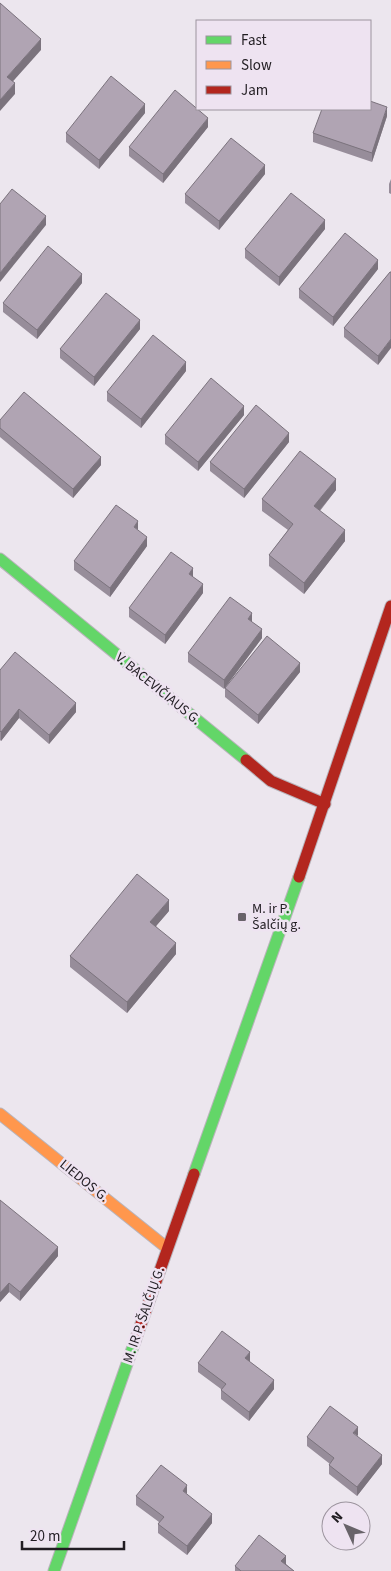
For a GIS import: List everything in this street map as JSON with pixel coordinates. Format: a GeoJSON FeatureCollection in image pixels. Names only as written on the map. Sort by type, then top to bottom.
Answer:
{"type":"FeatureCollection","features":[{"type":"Feature","properties":{"kind":"street","name":"V. BACEVIČIAUS G."},"geometry":{"type":"LineString","coordinates":[[0,559],[271,781],[324,804]]}},
{"type":"Feature","properties":{"kind":"street","name":"M. IR P. ŠALČIŲ G."},"geometry":{"type":"LineString","coordinates":[[54,1571],[324,804],[391,606]]}},
{"type":"Feature","properties":{"kind":"street","name":"LIEDOS G."},"geometry":{"type":"LineString","coordinates":[[0,1114],[167,1248]]}},
{"type":"Feature","properties":{"kind":"building"},"geometry":{"type":"Polygon","coordinates":[[[0,3],[41,39],[7,77],[15,83],[0,100],[0,3]]]}},
{"type":"Feature","properties":{"kind":"building"},"geometry":{"type":"Polygon","coordinates":[[[111,76],[145,104],[99,160],[66,133],[111,76]]]}},
{"type":"Feature","properties":{"kind":"building"},"geometry":{"type":"Polygon","coordinates":[[[175,90],[196,108],[196,110],[208,118],[163,174],[129,147],[175,90]]]}},
{"type":"Feature","properties":{"kind":"building"},"geometry":{"type":"Polygon","coordinates":[[[371,101],[387,107],[372,153],[313,133],[322,110],[371,110],[371,101]]]}},
{"type":"Feature","properties":{"kind":"building"},"geometry":{"type":"Polygon","coordinates":[[[231,138],[265,165],[219,221],[185,194],[231,138]]]}},
{"type":"Feature","properties":{"kind":"building"},"geometry":{"type":"Polygon","coordinates":[[[12,189],[46,216],[0,273],[0,204],[12,189]]]}},
{"type":"Feature","properties":{"kind":"building"},"geometry":{"type":"Polygon","coordinates":[[[291,193],[325,220],[279,277],[245,249],[291,193]]]}},
{"type":"Feature","properties":{"kind":"building"},"geometry":{"type":"Polygon","coordinates":[[[345,233],[378,260],[333,317],[299,289],[345,233]]]}},
{"type":"Feature","properties":{"kind":"building"},"geometry":{"type":"Polygon","coordinates":[[[48,246],[82,274],[37,330],[3,303],[48,246]]]}},
{"type":"Feature","properties":{"kind":"building"},"geometry":{"type":"Polygon","coordinates":[[[390,272],[391,339],[378,356],[344,328],[390,272]]]}},
{"type":"Feature","properties":{"kind":"building"},"geometry":{"type":"Polygon","coordinates":[[[106,293],[140,320],[94,377],[60,349],[106,293]]]}},
{"type":"Feature","properties":{"kind":"building"},"geometry":{"type":"Polygon","coordinates":[[[153,335],[186,362],[141,419],[107,392],[153,335]]]}},
{"type":"Feature","properties":{"kind":"building"},"geometry":{"type":"Polygon","coordinates":[[[211,378],[244,406],[198,462],[165,435],[211,378]]]}},
{"type":"Feature","properties":{"kind":"building"},"geometry":{"type":"Polygon","coordinates":[[[24,392],[101,457],[73,489],[0,428],[0,420],[24,392]]]}},
{"type":"Feature","properties":{"kind":"building"},"geometry":{"type":"Polygon","coordinates":[[[256,405],[289,433],[244,489],[210,462],[256,405]]]}},
{"type":"Feature","properties":{"kind":"building"},"geometry":{"type":"Polygon","coordinates":[[[300,451],[336,479],[314,506],[345,530],[304,583],[269,555],[293,524],[262,499],[300,451]]]}},
{"type":"Feature","properties":{"kind":"building"},"geometry":{"type":"Polygon","coordinates":[[[116,505],[138,521],[134,527],[147,537],[110,588],[74,561],[116,505]]]}},
{"type":"Feature","properties":{"kind":"building"},"geometry":{"type":"Polygon","coordinates":[[[171,552],[193,568],[189,574],[203,584],[165,635],[129,608],[171,552]]]}},
{"type":"Feature","properties":{"kind":"building"},"geometry":{"type":"Polygon","coordinates":[[[230,597],[252,613],[248,619],[262,629],[224,680],[188,653],[230,597]]]}},
{"type":"Feature","properties":{"kind":"building"},"geometry":{"type":"Polygon","coordinates":[[[267,636],[300,663],[258,715],[225,688],[267,636]]]}},
{"type":"Feature","properties":{"kind":"building"},"geometry":{"type":"Polygon","coordinates":[[[15,652],[76,703],[49,735],[19,709],[0,731],[0,670],[15,652]]]}},
{"type":"Feature","properties":{"kind":"building"},"geometry":{"type":"Polygon","coordinates":[[[137,874],[169,900],[150,922],[176,943],[127,1002],[70,956],[137,874]]]}},
{"type":"Feature","properties":{"kind":"building"},"geometry":{"type":"Polygon","coordinates":[[[0,1200],[58,1247],[20,1292],[9,1283],[0,1293],[0,1200]]]}},
{"type":"Feature","properties":{"kind":"building"},"geometry":{"type":"Polygon","coordinates":[[[222,1331],[250,1352],[245,1358],[274,1380],[249,1412],[221,1390],[226,1384],[198,1363],[222,1331]]]}},
{"type":"Feature","properties":{"kind":"building"},"geometry":{"type":"Polygon","coordinates":[[[330,1406],[358,1427],[353,1433],[382,1455],[357,1487],[329,1465],[334,1458],[307,1437],[330,1406]]]}},
{"type":"Feature","properties":{"kind":"building"},"geometry":{"type":"Polygon","coordinates":[[[161,1465],[187,1485],[183,1491],[212,1514],[187,1546],[158,1524],[164,1517],[136,1496],[161,1465]]]}},
{"type":"Feature","properties":{"kind":"building"},"geometry":{"type":"Polygon","coordinates":[[[259,1535],[286,1556],[281,1561],[294,1571],[241,1571],[235,1566],[259,1535]]]}},
{"type":"Feature","properties":{"kind":"traffic: fast"},"geometry":{"type":"LineString","coordinates":[[0,559],[246,760]]}},
{"type":"Feature","properties":{"kind":"traffic: fast"},"geometry":{"type":"LineString","coordinates":[[194,1174],[299,877]]}},
{"type":"Feature","properties":{"kind":"traffic: fast"},"geometry":{"type":"LineString","coordinates":[[54,1571],[135,1341]]}},
{"type":"Feature","properties":{"kind":"traffic: slow"},"geometry":{"type":"LineString","coordinates":[[0,1114],[167,1248]]}},
{"type":"Feature","properties":{"kind":"traffic: jam"},"geometry":{"type":"LineString","coordinates":[[299,877],[391,606]]}},
{"type":"Feature","properties":{"kind":"traffic: jam"},"geometry":{"type":"LineString","coordinates":[[246,760],[271,781],[325,804]]}},
{"type":"Feature","properties":{"kind":"traffic: jam"},"geometry":{"type":"LineString","coordinates":[[135,1341],[194,1174]]}},
{"type":"Feature","properties":{"kind":"place","name":"M. ir P. Šalčių g."},"geometry":{"type":"Point","coordinates":[242,917]}}]}
